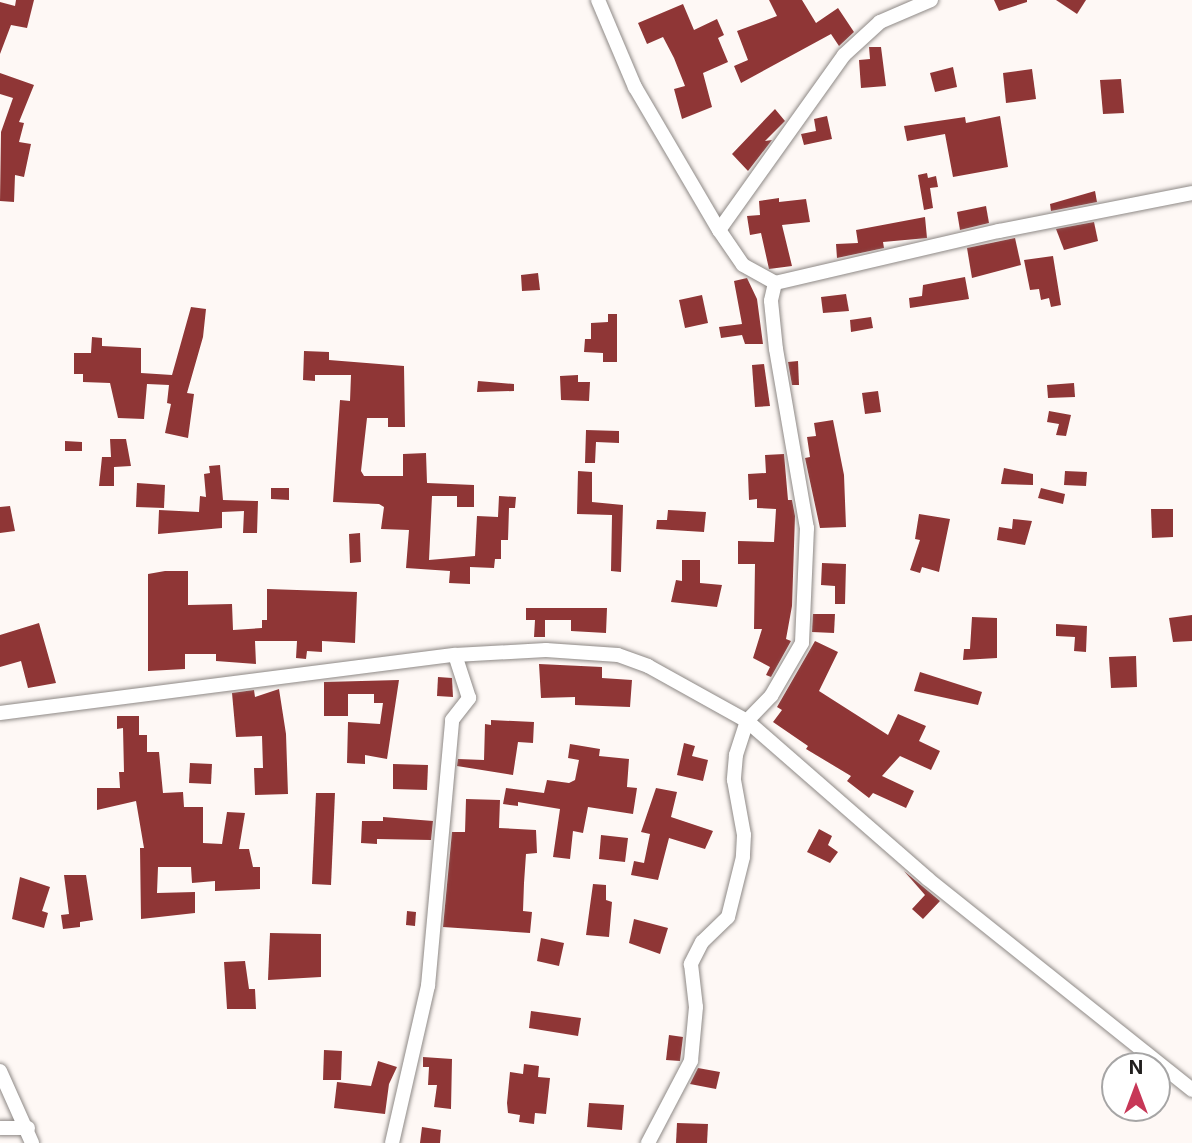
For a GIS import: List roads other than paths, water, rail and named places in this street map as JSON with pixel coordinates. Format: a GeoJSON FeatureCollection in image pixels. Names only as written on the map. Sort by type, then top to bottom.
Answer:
{"type":"FeatureCollection","features":[{"type":"Feature","properties":{"kind":"street"},"geometry":{"type":"LineString","coordinates":[[598,0],[635,87],[719,230],[743,265],[775,283],[1192,193]]}},
{"type":"Feature","properties":{"kind":"street"},"geometry":{"type":"LineString","coordinates":[[719,230],[821,81],[860,37],[880,22],[931,0]]}},
{"type":"Feature","properties":{"kind":"street"},"geometry":{"type":"LineString","coordinates":[[648,1143],[691,1061],[696,1007],[691,964],[702,942],[728,917],[743,857],[744,835],[734,780],[736,755],[747,721],[771,696],[803,643],[806,516],[776,349],[771,301],[775,283]]}},
{"type":"Feature","properties":{"kind":"street"},"geometry":{"type":"LineString","coordinates":[[0,713],[455,655],[546,650],[618,655],[648,666],[747,721],[928,879],[1192,1090]]}},
{"type":"Feature","properties":{"kind":"street"},"geometry":{"type":"LineString","coordinates":[[392,1143],[428,986],[452,720],[469,698],[455,655]]}},
{"type":"Feature","properties":{"kind":"street"},"geometry":{"type":"LineString","coordinates":[[0,1071],[30,1136]]}},
{"type":"Feature","properties":{"kind":"street"},"geometry":{"type":"LineString","coordinates":[[0,1128],[30,1136]]}}]}
